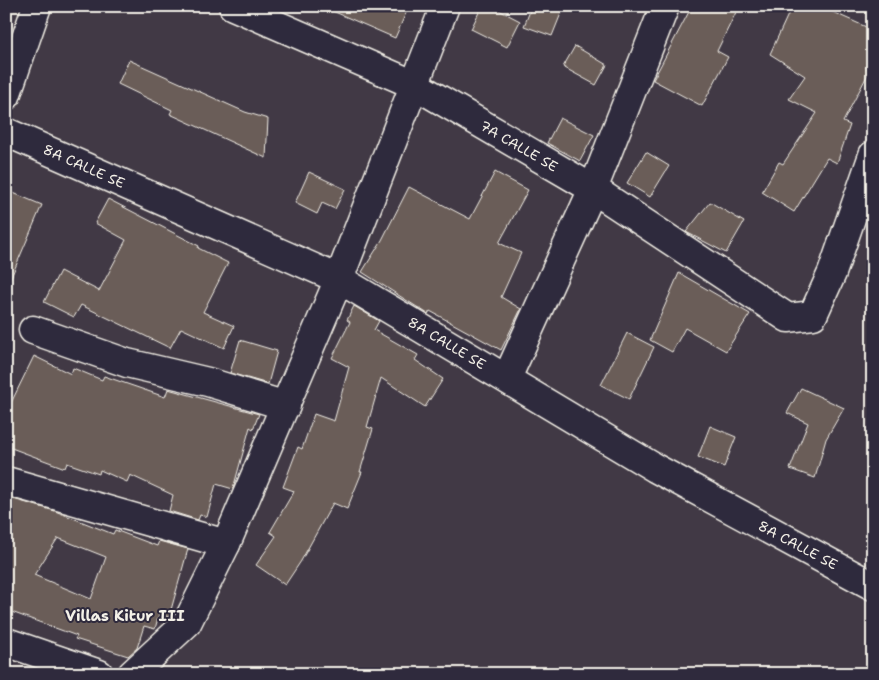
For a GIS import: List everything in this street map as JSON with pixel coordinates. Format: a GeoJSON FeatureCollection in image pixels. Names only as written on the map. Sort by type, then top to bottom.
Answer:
{"type":"FeatureCollection","features":[{"type":"Feature","properties":{"kind":"street"},"geometry":{"type":"LineString","coordinates":[[6,96],[37,6]]}},
{"type":"Feature","properties":{"kind":"street","name":"7A CALLE SE"},"geometry":{"type":"LineString","coordinates":[[233,6],[415,85],[593,189],[788,318],[812,315],[832,273],[873,155]]}},
{"type":"Feature","properties":{"kind":"street"},"geometry":{"type":"LineString","coordinates":[[132,674],[187,623],[226,544],[339,279],[445,6]]}},
{"type":"Feature","properties":{"kind":"street"},"geometry":{"type":"LineString","coordinates":[[508,378],[593,189],[665,6]]}},
{"type":"Feature","properties":{"kind":"street","name":"8A CALLE SE"},"geometry":{"type":"LineString","coordinates":[[6,132],[339,279],[508,378],[655,468],[873,586]]}},
{"type":"Feature","properties":{"kind":"street"},"geometry":{"type":"LineString","coordinates":[[33,330],[127,363],[208,382],[286,406]]}},
{"type":"Feature","properties":{"kind":"street"},"geometry":{"type":"LineString","coordinates":[[6,481],[226,544]]}},
{"type":"Feature","properties":{"kind":"street"},"geometry":{"type":"LineString","coordinates":[[6,642],[99,674]]}},
{"type":"Feature","properties":{"kind":"building"},"geometry":{"type":"Polygon","coordinates":[[[321,6],[409,6],[395,38],[321,6]]]}},
{"type":"Feature","properties":{"kind":"building"},"geometry":{"type":"Polygon","coordinates":[[[482,6],[491,6],[520,21],[507,47],[471,29],[482,6]]]}},
{"type":"Feature","properties":{"kind":"building"},"geometry":{"type":"Polygon","coordinates":[[[532,6],[564,6],[552,36],[524,26],[532,6]]]}},
{"type":"Feature","properties":{"kind":"building"},"geometry":{"type":"Polygon","coordinates":[[[692,6],[739,6],[717,51],[728,57],[702,106],[653,80],[692,6]]]}},
{"type":"Feature","properties":{"kind":"building"},"geometry":{"type":"Polygon","coordinates":[[[792,6],[819,6],[873,30],[873,40],[866,68],[870,70],[843,122],[850,125],[837,163],[827,158],[794,212],[762,192],[779,162],[783,164],[817,113],[789,99],[805,76],[770,54],[792,6]]]}},
{"type":"Feature","properties":{"kind":"building"},"geometry":{"type":"Polygon","coordinates":[[[575,46],[607,65],[596,85],[563,67],[575,46]]]}},
{"type":"Feature","properties":{"kind":"building"},"geometry":{"type":"Polygon","coordinates":[[[129,60],[245,112],[268,119],[266,158],[170,114],[172,110],[118,84],[129,60]]]}},
{"type":"Feature","properties":{"kind":"building"},"geometry":{"type":"Polygon","coordinates":[[[560,118],[594,135],[580,161],[547,143],[560,118]]]}},
{"type":"Feature","properties":{"kind":"building"},"geometry":{"type":"Polygon","coordinates":[[[646,152],[669,166],[650,197],[627,183],[646,152]]]}},
{"type":"Feature","properties":{"kind":"building"},"geometry":{"type":"Polygon","coordinates":[[[309,172],[345,189],[335,209],[322,203],[317,214],[295,203],[309,172]]]}},
{"type":"Feature","properties":{"kind":"building"},"geometry":{"type":"Polygon","coordinates":[[[495,172],[528,190],[499,243],[521,253],[501,297],[521,309],[501,350],[430,311],[428,314],[362,272],[382,240],[409,187],[470,219],[495,172]]]}},
{"type":"Feature","properties":{"kind":"building"},"geometry":{"type":"Polygon","coordinates":[[[6,190],[42,205],[6,289],[6,190]]]}},
{"type":"Feature","properties":{"kind":"building"},"geometry":{"type":"Polygon","coordinates":[[[108,199],[228,263],[203,312],[234,326],[224,348],[181,328],[170,348],[81,305],[74,317],[44,302],[60,271],[99,291],[126,240],[95,223],[108,199]]]}},
{"type":"Feature","properties":{"kind":"building"},"geometry":{"type":"Polygon","coordinates":[[[710,202],[744,222],[726,253],[686,232],[710,202]]]}},
{"type":"Feature","properties":{"kind":"building"},"geometry":{"type":"Polygon","coordinates":[[[679,273],[750,314],[726,351],[685,328],[672,352],[650,340],[679,273]]]}},
{"type":"Feature","properties":{"kind":"building"},"geometry":{"type":"Polygon","coordinates":[[[354,306],[379,321],[374,330],[418,355],[415,360],[443,379],[425,407],[381,378],[367,427],[373,429],[360,472],[362,472],[347,509],[333,503],[301,561],[285,585],[256,565],[276,536],[270,532],[294,491],[283,487],[298,447],[302,449],[314,414],[334,421],[349,367],[332,358],[350,322],[347,320],[354,306]]]}},
{"type":"Feature","properties":{"kind":"building"},"geometry":{"type":"Polygon","coordinates":[[[627,333],[654,347],[629,399],[601,385],[627,333]]]}},
{"type":"Feature","properties":{"kind":"building"},"geometry":{"type":"Polygon","coordinates":[[[240,340],[277,351],[268,384],[230,373],[240,340]]]}},
{"type":"Feature","properties":{"kind":"building"},"geometry":{"type":"Polygon","coordinates":[[[34,356],[71,374],[73,368],[102,380],[104,376],[165,397],[168,389],[259,414],[253,429],[250,427],[233,489],[216,484],[207,517],[200,515],[198,520],[169,511],[173,495],[130,475],[127,482],[100,470],[99,474],[67,463],[65,468],[6,446],[6,413],[34,356]]]}},
{"type":"Feature","properties":{"kind":"building"},"geometry":{"type":"Polygon","coordinates":[[[801,388],[844,408],[826,439],[815,478],[790,469],[808,423],[787,413],[801,388]]]}},
{"type":"Feature","properties":{"kind":"building"},"geometry":{"type":"Polygon","coordinates":[[[710,426],[736,437],[724,467],[698,457],[710,426]]]}},
{"type":"Feature","properties":{"kind":"building"},"geometry":{"type":"Polygon","coordinates":[[[6,497],[55,511],[113,534],[115,530],[157,546],[159,541],[188,549],[169,617],[159,614],[155,629],[144,626],[137,648],[128,656],[75,639],[77,636],[6,610],[6,497]],[[58,538],[34,575],[91,599],[106,557],[58,538]]]}},
{"type":"Feature","properties":{"kind":"district","name":"Villas Kitur III"},"geometry":{"type":"Point","coordinates":[125,616]}}]}
